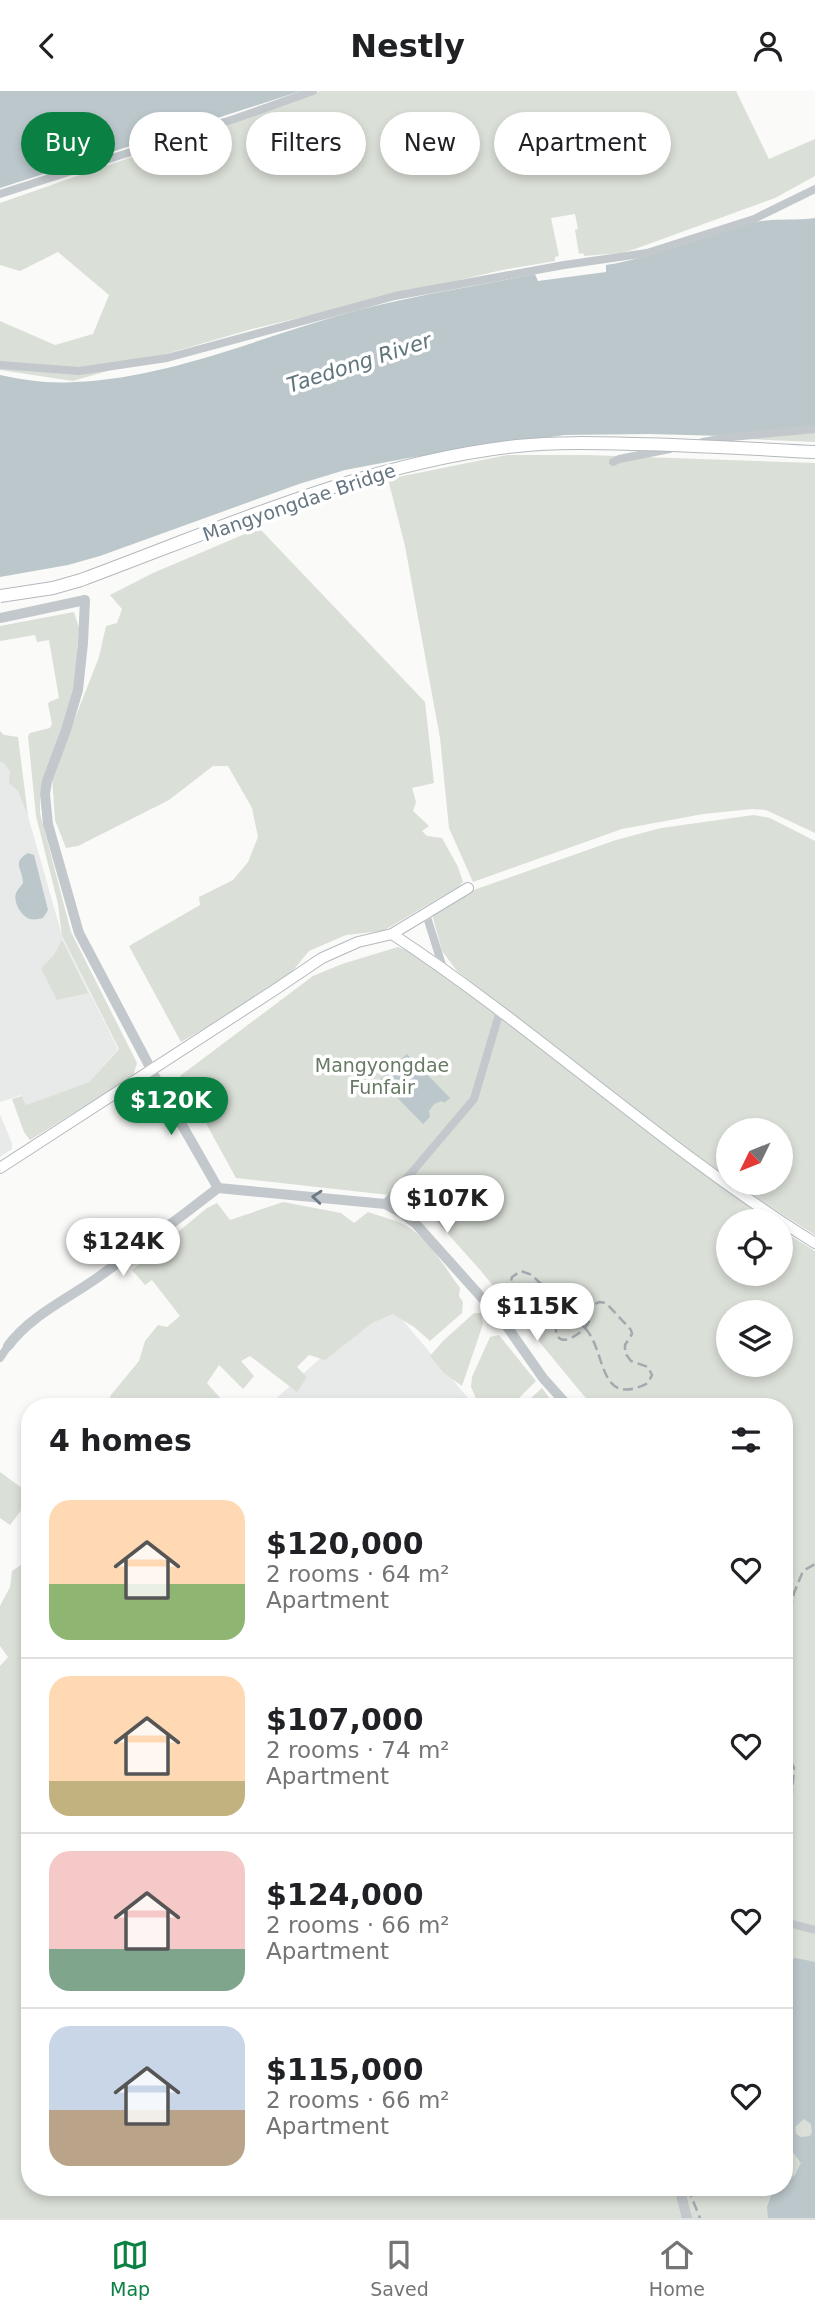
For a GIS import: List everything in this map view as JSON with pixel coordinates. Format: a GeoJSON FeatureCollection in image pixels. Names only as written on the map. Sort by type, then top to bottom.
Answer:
{"type":"FeatureCollection","features":[{"type":"Feature","properties":{"kind":"highway","name":"Mangyongdae Bridge"},"geometry":{"type":"LineString","coordinates":[[0,596],[53,588],[81,580],[335,486],[400,468],[516,446],[580,442],[815,452]]}},
{"type":"Feature","properties":{"kind":"main road"},"geometry":{"type":"LineString","coordinates":[[0,1168],[322,958],[358,942],[392,934],[468,888]]}},
{"type":"Feature","properties":{"kind":"main road"},"geometry":{"type":"LineString","coordinates":[[392,934],[443,968],[708,1172],[815,1243]]}},
{"type":"Feature","properties":{"kind":"street"},"geometry":{"type":"LineString","coordinates":[[0,194],[313,91]]}},
{"type":"Feature","properties":{"kind":"street"},"geometry":{"type":"LineString","coordinates":[[0,365],[79,371],[167,358],[395,296],[564,265],[647,253],[754,219],[815,189]]}},
{"type":"Feature","properties":{"kind":"street"},"geometry":{"type":"LineString","coordinates":[[614,462],[731,437],[815,429]]}},
{"type":"Feature","properties":{"kind":"street"},"geometry":{"type":"LineString","coordinates":[[0,618],[85,600],[78,690],[47,781],[45,807],[79,933],[218,1188]]}},
{"type":"Feature","properties":{"kind":"street"},"geometry":{"type":"LineString","coordinates":[[426,914],[443,968]]}},
{"type":"Feature","properties":{"kind":"street"},"geometry":{"type":"LineString","coordinates":[[385,1203],[474,1099],[500,1011]]}},
{"type":"Feature","properties":{"kind":"street"},"geometry":{"type":"LineString","coordinates":[[0,1358],[18,1333],[218,1188],[385,1203],[415,1223],[508,1328],[543,1378],[561,1398]]}},
{"type":"Feature","properties":{"kind":"street"},"geometry":{"type":"LineString","coordinates":[[793,1924],[815,1930]]}},
{"type":"Feature","properties":{"kind":"street"},"geometry":{"type":"LineString","coordinates":[[681,2196],[687,2218]]}},
{"type":"Feature","properties":{"kind":"shaded area"},"geometry":{"type":"Polygon","coordinates":[[[0,734],[16,774],[63,939],[118,1049],[89,1082],[26,1105],[22,1095],[0,1102],[0,734]]]}},
{"type":"Feature","properties":{"kind":"shaded area"},"geometry":{"type":"Polygon","coordinates":[[[0,1114],[12,1149],[0,1157],[0,1114]]]}},
{"type":"Feature","properties":{"kind":"shaded area"},"geometry":{"type":"Polygon","coordinates":[[[385,1299],[468,1398],[277,1398],[385,1299]]]}},
{"type":"Feature","properties":{"kind":"green space"},"geometry":{"type":"Polygon","coordinates":[[[320,91],[736,91],[769,159],[815,139],[815,176],[775,198],[621,253],[584,256],[583,253],[579,254],[575,214],[551,218],[559,256],[555,257],[555,261],[502,270],[252,329],[73,381],[0,370],[0,321],[55,345],[93,334],[109,295],[58,252],[20,271],[0,265],[0,203],[80,175],[115,175],[115,163],[129,158],[129,175],[232,175],[232,122],[246,117],[246,175],[366,175],[366,112],[260,112],[320,91]]]}},
{"type":"Feature","properties":{"kind":"green space"},"geometry":{"type":"Polygon","coordinates":[[[815,431],[815,442],[748,439],[815,431]]]}},
{"type":"Feature","properties":{"kind":"green space"},"geometry":{"type":"Polygon","coordinates":[[[507,455],[588,455],[815,463],[815,833],[766,810],[703,814],[622,829],[473,882],[449,828],[440,738],[405,546],[388,479],[507,455]]]}},
{"type":"Feature","properties":{"kind":"green space"},"geometry":{"type":"Polygon","coordinates":[[[259,528],[425,702],[434,783],[412,788],[416,802],[413,811],[429,826],[422,831],[427,836],[442,838],[463,882],[383,931],[346,935],[309,951],[291,973],[245,1005],[181,1042],[129,946],[200,905],[199,897],[233,880],[248,862],[258,837],[252,808],[228,766],[213,766],[169,800],[78,846],[66,848],[55,820],[52,777],[99,657],[106,626],[117,623],[122,609],[110,595],[153,573],[259,528]]]}},
{"type":"Feature","properties":{"kind":"green space"},"geometry":{"type":"Polygon","coordinates":[[[74,612],[79,628],[74,692],[40,793],[40,813],[71,932],[137,1063],[131,1077],[30,1140],[24,1132],[12,1099],[22,1096],[26,1105],[89,1082],[119,1049],[62,936],[58,904],[36,816],[28,736],[30,733],[50,728],[52,724],[48,704],[59,698],[49,640],[37,642],[35,635],[0,641],[0,626],[74,612]]]}},
{"type":"Feature","properties":{"kind":"green space"},"geometry":{"type":"Polygon","coordinates":[[[0,731],[4,735],[18,737],[28,816],[18,791],[9,783],[10,771],[0,762],[0,731]]]}},
{"type":"Feature","properties":{"kind":"green space"},"geometry":{"type":"Polygon","coordinates":[[[754,815],[770,818],[815,841],[815,1235],[793,1221],[793,1209],[774,1209],[752,1195],[793,1195],[793,1118],[716,1118],[716,1171],[457,971],[442,951],[433,914],[468,892],[616,840],[661,828],[754,815]]]}},
{"type":"Feature","properties":{"kind":"green space"},"geometry":{"type":"Polygon","coordinates":[[[62,940],[88,993],[57,1000],[41,968],[54,955],[62,940]]]}},
{"type":"Feature","properties":{"kind":"green space","name":"Mangyongdae Funfair"},"geometry":{"type":"Polygon","coordinates":[[[398,947],[424,958],[716,1183],[716,1195],[732,1195],[752,1209],[716,1209],[716,1286],[793,1286],[793,1237],[815,1251],[815,2218],[0,2218],[0,1666],[8,1657],[0,1646],[0,1606],[10,1587],[12,1571],[21,1565],[21,2196],[793,2196],[793,1398],[587,1398],[416,1198],[236,1178],[180,1076],[313,976],[398,947]]]}},
{"type":"Feature","properties":{"kind":"green space"},"geometry":{"type":"Polygon","coordinates":[[[283,1202],[341,1213],[354,1223],[368,1212],[395,1221],[418,1234],[431,1248],[460,1288],[462,1313],[430,1341],[393,1314],[372,1323],[325,1360],[309,1355],[297,1367],[307,1377],[297,1392],[250,1356],[241,1361],[254,1376],[243,1389],[219,1365],[207,1383],[220,1398],[110,1398],[139,1361],[145,1341],[158,1325],[167,1327],[180,1316],[152,1280],[145,1285],[132,1270],[207,1208],[217,1203],[230,1220],[283,1202]]]}},
{"type":"Feature","properties":{"kind":"green space"},"geometry":{"type":"Polygon","coordinates":[[[474,1313],[481,1313],[483,1324],[462,1386],[444,1373],[430,1356],[474,1313]]]}},
{"type":"Feature","properties":{"kind":"green space"},"geometry":{"type":"Polygon","coordinates":[[[499,1335],[536,1381],[519,1398],[476,1398],[471,1387],[472,1377],[490,1337],[499,1335]]]}},
{"type":"Feature","properties":{"kind":"green space"},"geometry":{"type":"Polygon","coordinates":[[[542,1388],[549,1398],[531,1398],[542,1388]]]}},
{"type":"Feature","properties":{"kind":"green space"},"geometry":{"type":"Polygon","coordinates":[[[0,1472],[21,1487],[21,1511],[10,1525],[0,1518],[0,1472]]]}},
{"type":"Feature","properties":{"kind":"water"},"geometry":{"type":"Polygon","coordinates":[[[0,91],[301,91],[232,113],[129,112],[129,146],[115,151],[115,112],[21,112],[21,175],[40,175],[0,188],[0,91]]]}},
{"type":"Feature","properties":{"kind":"water","name":"Taedong River"},"geometry":{"type":"Polygon","coordinates":[[[815,218],[815,427],[725,436],[564,435],[408,458],[345,470],[299,484],[100,556],[68,565],[0,577],[0,375],[65,382],[147,373],[218,354],[358,310],[535,274],[538,281],[606,272],[606,265],[644,257],[756,222],[815,218]]]}},
{"type":"Feature","properties":{"kind":"water"},"geometry":{"type":"Polygon","coordinates":[[[28,853],[34,855],[48,910],[43,918],[38,919],[30,919],[24,915],[16,900],[16,893],[23,883],[19,863],[28,853]]]}},
{"type":"Feature","properties":{"kind":"water"},"geometry":{"type":"Polygon","coordinates":[[[407,1054],[450,1098],[444,1103],[442,1101],[434,1104],[429,1111],[430,1117],[423,1124],[380,1080],[407,1054]]]}},
{"type":"Feature","properties":{"kind":"water"},"geometry":{"type":"Polygon","coordinates":[[[795,1958],[815,1962],[815,2218],[768,2218],[767,2207],[771,2196],[793,2196],[793,2176],[801,2163],[793,2152],[795,1958]],[[804,2119],[795,2127],[796,2134],[801,2137],[810,2136],[811,2124],[804,2119]]]}},
{"type":"Feature","properties":{"kind":"railway"},"geometry":{"type":"LineString","coordinates":[[585,1328],[532,1275],[521,1271],[512,1277],[512,1288],[516,1292],[536,1300],[551,1313],[561,1339],[569,1339],[585,1328],[590,1320],[590,1307],[599,1302],[606,1303],[631,1330],[625,1353],[631,1361],[648,1367],[652,1375],[648,1383],[632,1389],[620,1389],[611,1383],[585,1328]]}},
{"type":"Feature","properties":{"kind":"railway"},"geometry":{"type":"LineString","coordinates":[[793,1598],[803,1571],[815,1564]]}},
{"type":"Feature","properties":{"kind":"railway"},"geometry":{"type":"LineString","coordinates":[[793,1766],[793,1780]]}},
{"type":"Feature","properties":{"kind":"railway"},"geometry":{"type":"LineString","coordinates":[[691,2196],[700,2218]]}}]}
